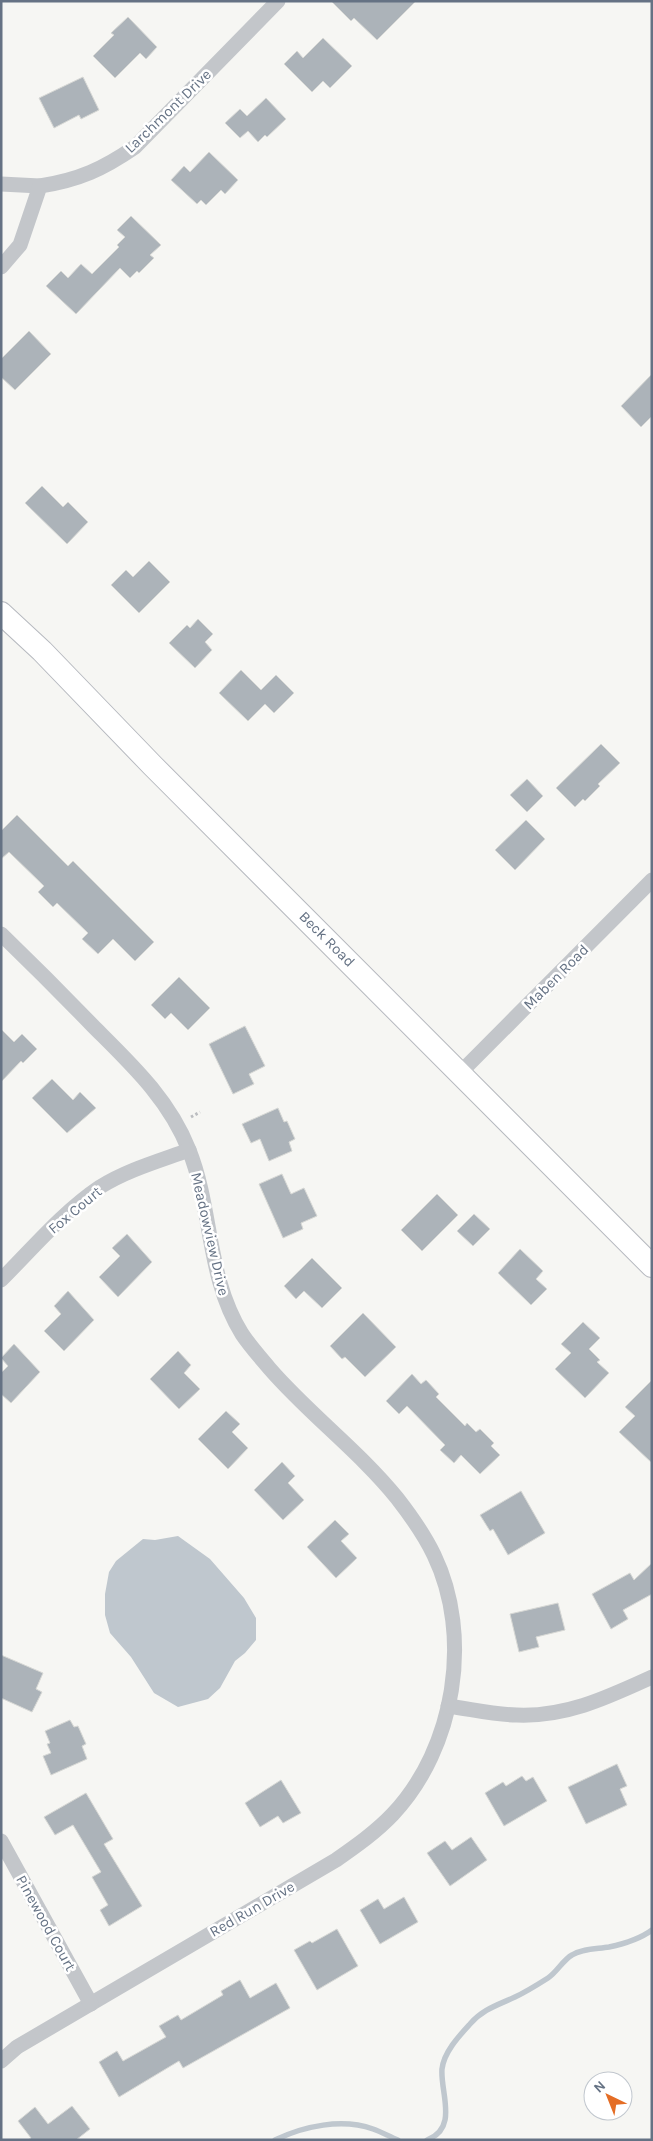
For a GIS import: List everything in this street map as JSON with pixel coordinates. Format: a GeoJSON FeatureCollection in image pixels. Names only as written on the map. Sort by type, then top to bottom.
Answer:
{"type":"FeatureCollection","features":[{"type":"Feature","properties":{"kind":"main road","name":"Beck Road"},"geometry":{"type":"LineString","coordinates":[[1,613],[42,651],[152,765],[652,1266]]}},
{"type":"Feature","properties":{"kind":"street","name":"Larchmont Drive"},"geometry":{"type":"LineString","coordinates":[[1,184],[40,186],[64,182],[88,175],[110,165],[135,147],[278,1]]}},
{"type":"Feature","properties":{"kind":"street"},"geometry":{"type":"LineString","coordinates":[[1,267],[20,245],[40,186]]}},
{"type":"Feature","properties":{"kind":"street","name":"Maben Road"},"geometry":{"type":"LineString","coordinates":[[460,1073],[652,880]]}},
{"type":"Feature","properties":{"kind":"street","name":"Meadowview Drive"},"geometry":{"type":"LineString","coordinates":[[1,934],[148,1080],[174,1117],[190,1150],[200,1186],[218,1280],[228,1307],[241,1333],[282,1383],[395,1496],[416,1524],[434,1556],[446,1588],[453,1630],[454,1663],[448,1706]]}},
{"type":"Feature","properties":{"kind":"street","name":"Fox Court"},"geometry":{"type":"LineString","coordinates":[[1,1280],[64,1216],[101,1186],[126,1173],[190,1150]]}},
{"type":"Feature","properties":{"kind":"street"},"geometry":{"type":"LineString","coordinates":[[448,1706],[516,1715],[543,1715],[569,1711],[598,1702],[652,1677]]}},
{"type":"Feature","properties":{"kind":"street","name":"Red Run Drive"},"geometry":{"type":"LineString","coordinates":[[1,2061],[17,2048],[336,1860],[366,1839],[393,1813],[420,1777],[437,1743],[448,1706]]}},
{"type":"Feature","properties":{"kind":"street","name":"Pinewood Court"},"geometry":{"type":"LineString","coordinates":[[1,1841],[91,2004]]}},
{"type":"Feature","properties":{"kind":"path"},"geometry":{"type":"LineString","coordinates":[[190,1117],[200,1112]]}},
{"type":"Feature","properties":{"kind":"shaded area"},"geometry":{"type":"Polygon","coordinates":[[[178,1536],[210,1559],[244,1598],[256,1618],[256,1640],[235,1661],[220,1688],[208,1699],[178,1707],[154,1693],[131,1657],[110,1633],[105,1615],[105,1594],[109,1572],[116,1561],[143,1539],[155,1540],[178,1536]]]}},
{"type":"Feature","properties":{"kind":"building"},"geometry":{"type":"Polygon","coordinates":[[[331,1],[416,1],[377,40],[354,18],[351,21],[331,1]]]}},
{"type":"Feature","properties":{"kind":"building"},"geometry":{"type":"Polygon","coordinates":[[[128,17],[157,47],[146,59],[140,53],[115,78],[93,56],[114,35],[111,33],[128,17]]]}},
{"type":"Feature","properties":{"kind":"building"},"geometry":{"type":"Polygon","coordinates":[[[323,38],[352,66],[330,88],[323,81],[312,92],[284,64],[297,51],[303,58],[323,38]]]}},
{"type":"Feature","properties":{"kind":"building"},"geometry":{"type":"Polygon","coordinates":[[[83,77],[99,110],[81,119],[79,115],[54,128],[39,98],[83,77]]]}},
{"type":"Feature","properties":{"kind":"building"},"geometry":{"type":"Polygon","coordinates":[[[266,98],[286,119],[267,137],[265,135],[258,142],[248,131],[240,138],[225,123],[240,109],[247,116],[266,98]]]}},
{"type":"Feature","properties":{"kind":"building"},"geometry":{"type":"Polygon","coordinates":[[[209,152],[238,180],[225,194],[221,190],[206,205],[201,200],[197,204],[171,180],[184,166],[190,172],[209,152]]]}},
{"type":"Feature","properties":{"kind":"building"},"geometry":{"type":"Polygon","coordinates":[[[131,216],[161,245],[150,255],[154,258],[139,273],[137,271],[130,278],[120,268],[76,314],[46,286],[61,271],[68,278],[81,264],[92,274],[119,247],[117,245],[125,237],[117,230],[131,216]]]}},
{"type":"Feature","properties":{"kind":"building"},"geometry":{"type":"Polygon","coordinates":[[[29,331],[51,354],[15,390],[1,377],[1,359],[29,331]]]}},
{"type":"Feature","properties":{"kind":"building"},"geometry":{"type":"Polygon","coordinates":[[[652,374],[652,416],[641,427],[621,406],[652,374]]]}},
{"type":"Feature","properties":{"kind":"building"},"geometry":{"type":"Polygon","coordinates":[[[42,486],[63,507],[68,502],[88,522],[67,544],[25,503],[42,486]]]}},
{"type":"Feature","properties":{"kind":"building"},"geometry":{"type":"Polygon","coordinates":[[[149,561],[170,582],[139,613],[111,585],[126,570],[133,577],[149,561]]]}},
{"type":"Feature","properties":{"kind":"building"},"geometry":{"type":"Polygon","coordinates":[[[198,619],[213,634],[205,642],[212,650],[195,668],[169,643],[187,625],[190,628],[198,619]]]}},
{"type":"Feature","properties":{"kind":"building"},"geometry":{"type":"Polygon","coordinates":[[[241,670],[261,690],[276,675],[294,693],[274,713],[265,704],[248,721],[219,693],[241,670]]]}},
{"type":"Feature","properties":{"kind":"building"},"geometry":{"type":"Polygon","coordinates":[[[601,744],[620,763],[598,784],[600,786],[585,801],[583,799],[575,807],[556,788],[601,744]]]}},
{"type":"Feature","properties":{"kind":"building"},"geometry":{"type":"Polygon","coordinates":[[[527,779],[543,796],[527,812],[510,795],[527,779]]]}},
{"type":"Feature","properties":{"kind":"building"},"geometry":{"type":"Polygon","coordinates":[[[17,815],[68,866],[73,861],[154,942],[135,961],[113,939],[98,954],[82,939],[88,933],[57,903],[53,907],[38,892],[44,886],[9,852],[1,859],[1,831],[17,815]]]}},
{"type":"Feature","properties":{"kind":"building"},"geometry":{"type":"Polygon","coordinates":[[[526,820],[545,839],[515,870],[495,850],[526,820]]]}},
{"type":"Feature","properties":{"kind":"building"},"geometry":{"type":"Polygon","coordinates":[[[179,977],[210,1008],[188,1030],[171,1013],[165,1019],[151,1005],[179,977]]]}},
{"type":"Feature","properties":{"kind":"building"},"geometry":{"type":"Polygon","coordinates":[[[245,1026],[265,1066],[249,1074],[254,1084],[233,1094],[209,1044],[245,1026]]]}},
{"type":"Feature","properties":{"kind":"building"},"geometry":{"type":"Polygon","coordinates":[[[1,1029],[14,1042],[22,1034],[37,1049],[23,1063],[21,1061],[1,1082],[1,1029]]]}},
{"type":"Feature","properties":{"kind":"building"},"geometry":{"type":"Polygon","coordinates":[[[52,1079],[73,1100],[80,1092],[96,1108],[67,1133],[32,1098],[52,1079]]]}},
{"type":"Feature","properties":{"kind":"building"},"geometry":{"type":"Polygon","coordinates":[[[278,1108],[284,1122],[287,1121],[295,1139],[289,1142],[292,1151],[269,1161],[260,1139],[251,1143],[242,1124],[278,1108]]]}},
{"type":"Feature","properties":{"kind":"building"},"geometry":{"type":"Polygon","coordinates":[[[282,1174],[291,1194],[304,1188],[317,1216],[301,1223],[303,1229],[283,1238],[259,1184],[282,1174]]]}},
{"type":"Feature","properties":{"kind":"building"},"geometry":{"type":"Polygon","coordinates":[[[437,1194],[458,1215],[422,1251],[401,1230],[437,1194]]]}},
{"type":"Feature","properties":{"kind":"building"},"geometry":{"type":"Polygon","coordinates":[[[474,1214],[490,1229],[473,1246],[457,1231],[474,1214]]]}},
{"type":"Feature","properties":{"kind":"building"},"geometry":{"type":"Polygon","coordinates":[[[127,1234],[152,1262],[118,1297],[99,1277],[120,1256],[112,1248],[127,1234]]]}},
{"type":"Feature","properties":{"kind":"building"},"geometry":{"type":"Polygon","coordinates":[[[520,1249],[543,1271],[536,1279],[547,1289],[531,1305],[498,1273],[520,1249]]]}},
{"type":"Feature","properties":{"kind":"building"},"geometry":{"type":"Polygon","coordinates":[[[312,1258],[342,1288],[322,1308],[304,1291],[296,1299],[284,1286],[312,1258]]]}},
{"type":"Feature","properties":{"kind":"building"},"geometry":{"type":"Polygon","coordinates":[[[68,1291],[94,1320],[64,1351],[44,1331],[61,1314],[54,1306],[68,1291]]]}},
{"type":"Feature","properties":{"kind":"building"},"geometry":{"type":"Polygon","coordinates":[[[363,1313],[396,1347],[365,1377],[345,1357],[342,1359],[330,1346],[363,1313]]]}},
{"type":"Feature","properties":{"kind":"building"},"geometry":{"type":"Polygon","coordinates":[[[583,1322],[600,1338],[589,1349],[600,1360],[597,1362],[609,1373],[585,1398],[555,1369],[571,1353],[561,1344],[583,1322]]]}},
{"type":"Feature","properties":{"kind":"building"},"geometry":{"type":"Polygon","coordinates":[[[14,1344],[40,1372],[11,1403],[1,1394],[1,1373],[8,1366],[1,1358],[14,1344]]]}},
{"type":"Feature","properties":{"kind":"building"},"geometry":{"type":"Polygon","coordinates":[[[178,1351],[191,1365],[184,1373],[200,1389],[179,1409],[150,1379],[178,1351]]]}},
{"type":"Feature","properties":{"kind":"building"},"geometry":{"type":"Polygon","coordinates":[[[412,1374],[421,1384],[426,1380],[439,1394],[436,1397],[465,1426],[467,1423],[476,1432],[480,1429],[494,1443],[491,1446],[500,1455],[480,1474],[461,1455],[454,1463],[440,1450],[445,1445],[407,1406],[399,1414],[386,1401],[412,1374]]]}},
{"type":"Feature","properties":{"kind":"building"},"geometry":{"type":"Polygon","coordinates":[[[652,1380],[652,1463],[619,1432],[635,1416],[625,1407],[652,1380]]]}},
{"type":"Feature","properties":{"kind":"building"},"geometry":{"type":"Polygon","coordinates":[[[226,1411],[240,1424],[232,1432],[248,1448],[228,1469],[198,1439],[226,1411]]]}},
{"type":"Feature","properties":{"kind":"building"},"geometry":{"type":"Polygon","coordinates":[[[282,1462],[295,1476],[288,1483],[304,1500],[283,1520],[254,1490],[282,1462]]]}},
{"type":"Feature","properties":{"kind":"building"},"geometry":{"type":"Polygon","coordinates":[[[521,1491],[545,1533],[508,1555],[493,1529],[490,1531],[480,1515],[521,1491]]]}},
{"type":"Feature","properties":{"kind":"building"},"geometry":{"type":"Polygon","coordinates":[[[335,1520],[349,1534],[341,1541],[357,1558],[336,1578],[307,1547],[335,1520]]]}},
{"type":"Feature","properties":{"kind":"building"},"geometry":{"type":"Polygon","coordinates":[[[652,1563],[652,1594],[623,1610],[628,1619],[611,1629],[592,1594],[630,1573],[634,1580],[652,1563]]]}},
{"type":"Feature","properties":{"kind":"building"},"geometry":{"type":"Polygon","coordinates":[[[558,1603],[565,1630],[536,1637],[539,1647],[519,1652],[510,1614],[558,1603]]]}},
{"type":"Feature","properties":{"kind":"building"},"geometry":{"type":"Polygon","coordinates":[[[1,1655],[43,1673],[36,1689],[42,1692],[32,1712],[1,1698],[1,1655]]]}},
{"type":"Feature","properties":{"kind":"building"},"geometry":{"type":"Polygon","coordinates":[[[70,1720],[74,1727],[78,1726],[86,1744],[82,1746],[87,1759],[51,1775],[43,1756],[51,1753],[47,1744],[50,1743],[45,1731],[70,1720]]]}},
{"type":"Feature","properties":{"kind":"building"},"geometry":{"type":"Polygon","coordinates":[[[617,1764],[627,1786],[620,1789],[627,1805],[586,1824],[568,1787],[617,1764]]]}},
{"type":"Feature","properties":{"kind":"building"},"geometry":{"type":"Polygon","coordinates":[[[522,1776],[526,1781],[533,1777],[547,1801],[504,1826],[485,1793],[503,1782],[506,1786],[522,1776]]]}},
{"type":"Feature","properties":{"kind":"building"},"geometry":{"type":"Polygon","coordinates":[[[281,1780],[301,1813],[283,1823],[278,1816],[260,1827],[245,1803],[281,1780]]]}},
{"type":"Feature","properties":{"kind":"building"},"geometry":{"type":"Polygon","coordinates":[[[86,1793],[113,1839],[104,1844],[142,1906],[109,1926],[100,1910],[108,1905],[92,1877],[101,1872],[73,1825],[55,1835],[44,1817],[86,1793]]]}},
{"type":"Feature","properties":{"kind":"building"},"geometry":{"type":"Polygon","coordinates":[[[471,1837],[487,1860],[450,1886],[427,1853],[445,1841],[452,1850],[471,1837]]]}},
{"type":"Feature","properties":{"kind":"building"},"geometry":{"type":"Polygon","coordinates":[[[404,1897],[418,1922],[380,1944],[360,1910],[378,1899],[384,1909],[404,1897]]]}},
{"type":"Feature","properties":{"kind":"building"},"geometry":{"type":"Polygon","coordinates":[[[337,1929],[358,1966],[317,1990],[294,1950],[310,1941],[312,1943],[337,1929]]]}},
{"type":"Feature","properties":{"kind":"building"},"geometry":{"type":"Polygon","coordinates":[[[240,1980],[250,1998],[276,1983],[290,2008],[183,2068],[179,2061],[119,2097],[99,2062],[117,2051],[123,2061],[166,2037],[159,2026],[178,2015],[181,2020],[223,1995],[221,1991],[240,1980]]]}},
{"type":"Feature","properties":{"kind":"building"},"geometry":{"type":"Polygon","coordinates":[[[72,2106],[90,2129],[76,2140],[28,2140],[31,2138],[18,2121],[35,2107],[48,2124],[72,2106]]]}},
{"type":"Feature","properties":{"kind":"waterway"},"geometry":{"type":"LineString","coordinates":[[427,2140],[437,2134],[443,2127],[445,2118],[446,2109],[442,2078],[443,2063],[449,2050],[475,2019],[491,2008],[523,1993],[548,1978],[569,1957],[576,1953],[626,1943],[652,1930]]}},
{"type":"Feature","properties":{"kind":"waterway"},"geometry":{"type":"LineString","coordinates":[[275,2140],[311,2127],[336,2124],[361,2126],[376,2130],[398,2140]]}}]}
